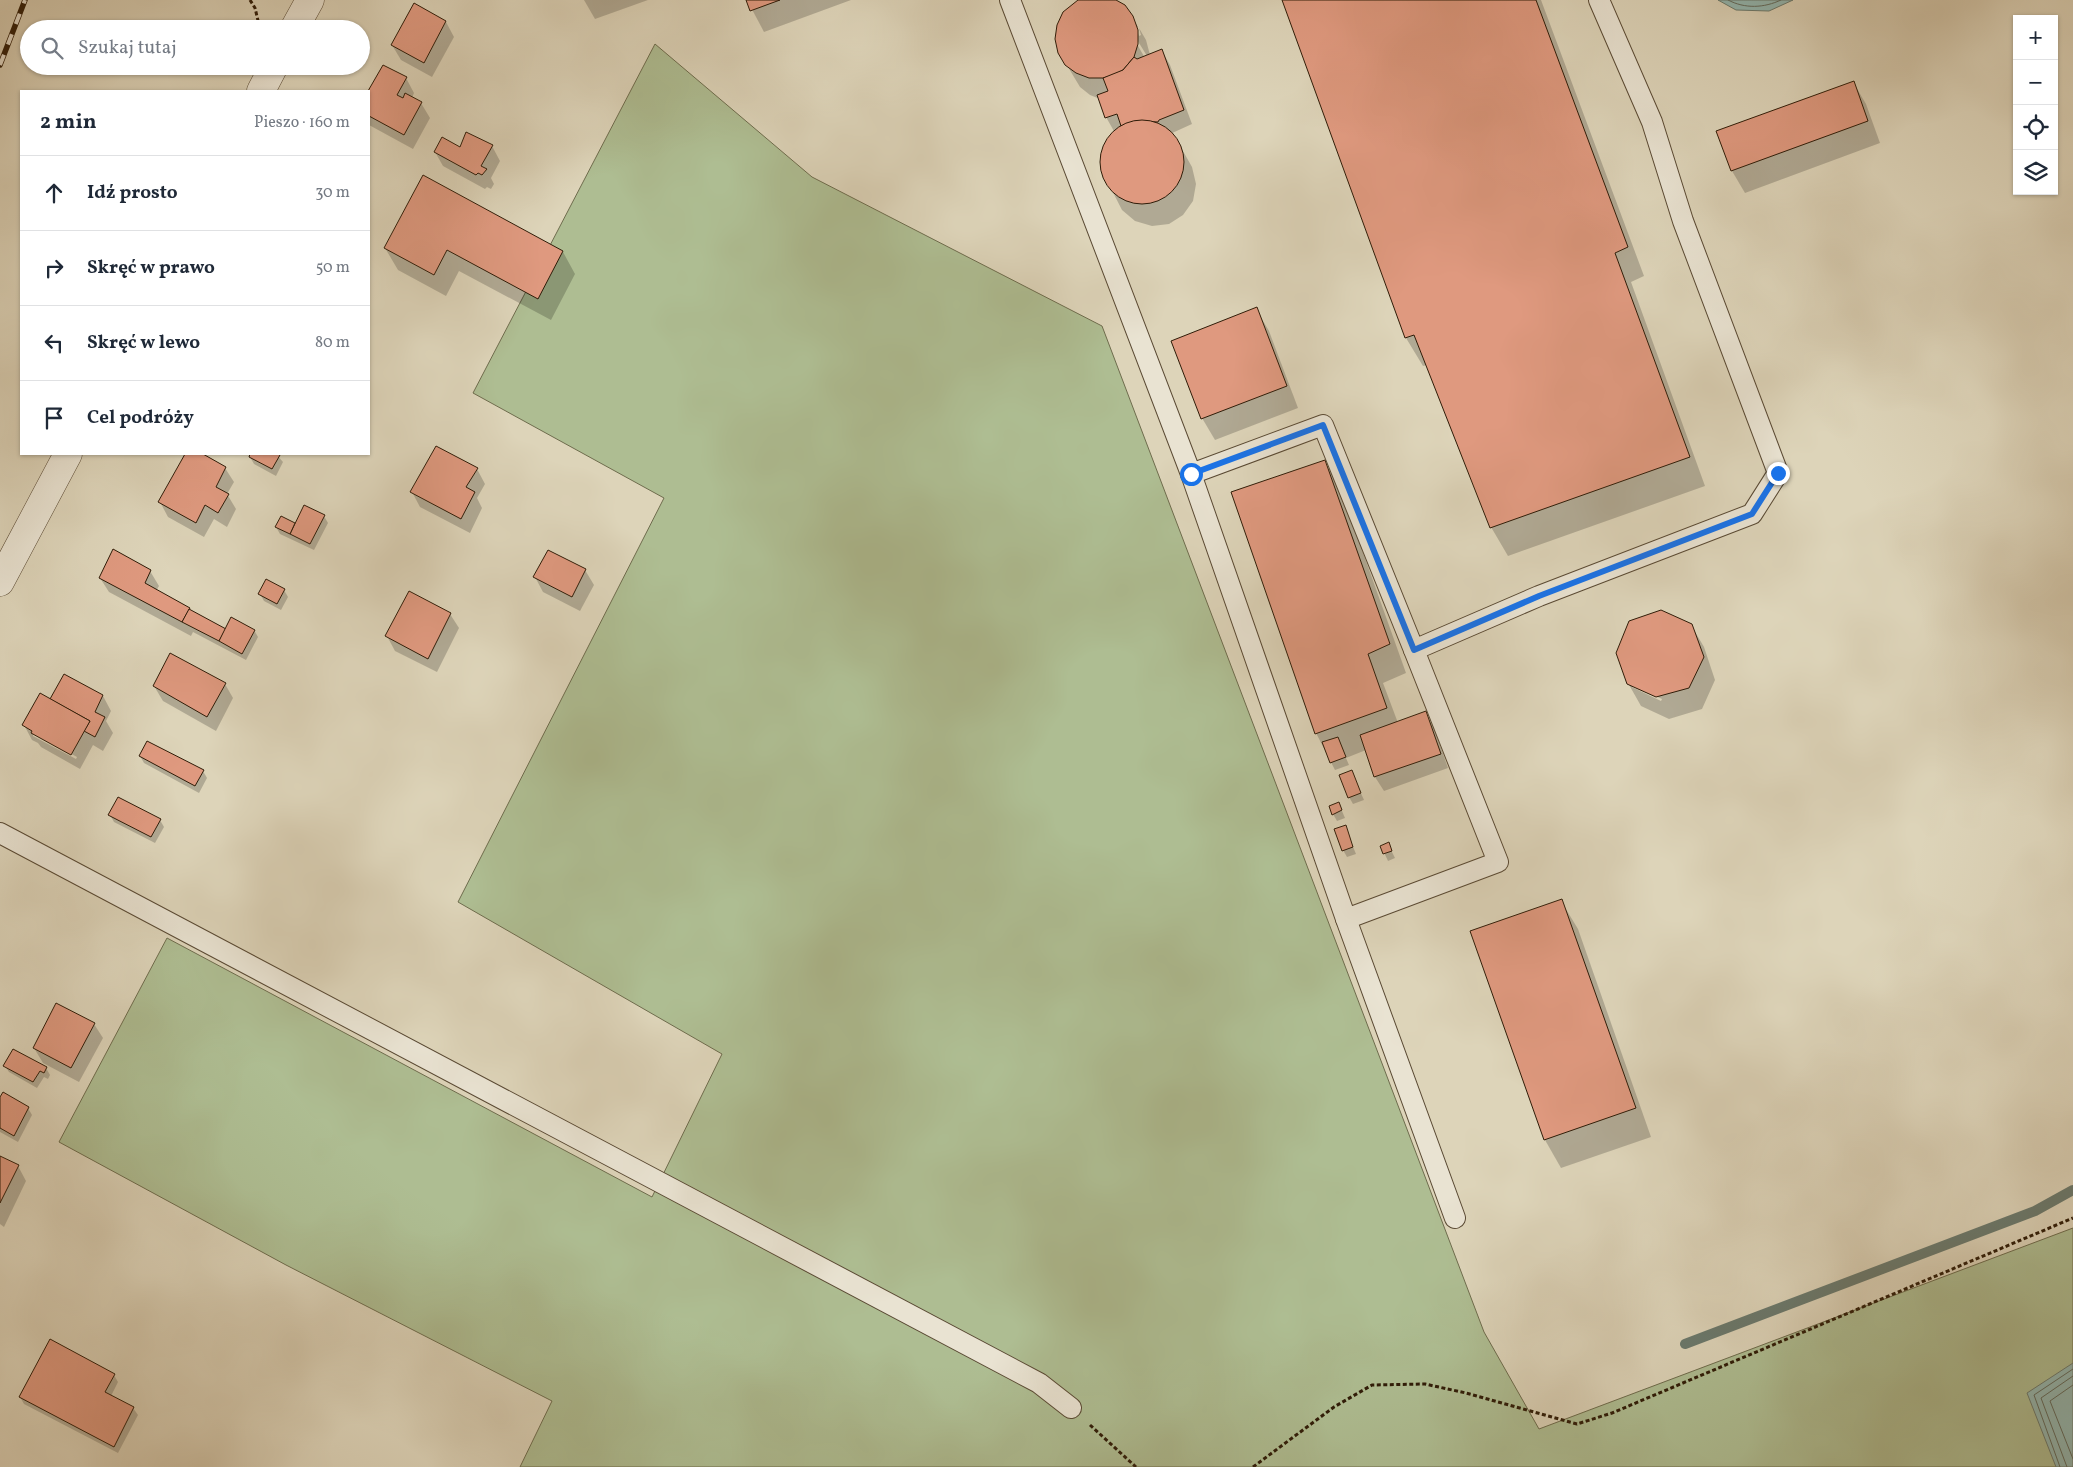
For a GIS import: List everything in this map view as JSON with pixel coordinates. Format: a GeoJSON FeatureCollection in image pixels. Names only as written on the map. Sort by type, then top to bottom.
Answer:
{"type":"FeatureCollection","features":[{"type":"Feature","properties":{"kind":"street"},"geometry":{"type":"LineString","coordinates":[[299,20],[310,0]]}},
{"type":"Feature","properties":{"kind":"street"},"geometry":{"type":"LineString","coordinates":[[262,90],[269,75]]}},
{"type":"Feature","properties":{"kind":"street"},"geometry":{"type":"LineString","coordinates":[[0,582],[67,455]]}},
{"type":"Feature","properties":{"kind":"lane"},"geometry":{"type":"LineString","coordinates":[[1010,0],[1191,474],[1346,919],[1455,1218]]}},
{"type":"Feature","properties":{"kind":"lane"},"geometry":{"type":"LineString","coordinates":[[1414,650],[1539,596],[1752,514],[1778,473],[1683,222],[1652,122],[1599,0]]}},
{"type":"Feature","properties":{"kind":"lane"},"geometry":{"type":"LineString","coordinates":[[1191,474],[1323,425],[1498,862],[1346,919]]}},
{"type":"Feature","properties":{"kind":"lane"},"geometry":{"type":"LineString","coordinates":[[0,833],[1039,1383],[1072,1408]]}},
{"type":"Feature","properties":{"kind":"path"},"geometry":{"type":"LineString","coordinates":[[250,0],[255,8],[258,20]]}},
{"type":"Feature","properties":{"kind":"path"},"geometry":{"type":"LineString","coordinates":[[1253,1467],[1334,1407],[1372,1386],[1425,1384],[1466,1393],[1577,1424],[1612,1413],[2073,1218]]}},
{"type":"Feature","properties":{"kind":"path"},"geometry":{"type":"LineString","coordinates":[[1072,1408],[1136,1467]]}},
{"type":"Feature","properties":{"kind":"green space"},"geometry":{"type":"Polygon","coordinates":[[[655,44],[812,177],[1102,326],[1484,1332],[1539,1429],[2073,1228],[2073,1467],[520,1467],[552,1401],[286,1265],[59,1142],[167,938],[652,1197],[722,1054],[458,902],[664,498],[473,393],[655,44]]]}},
{"type":"Feature","properties":{"kind":"water"},"geometry":{"type":"Polygon","coordinates":[[[1718,0],[1793,0],[1769,11],[1736,10],[1718,0]]]}},
{"type":"Feature","properties":{"kind":"water"},"geometry":{"type":"Polygon","coordinates":[[[2073,1363],[2073,1467],[2056,1467],[2027,1393],[2073,1363]]]}},
{"type":"Feature","properties":{"kind":"building"},"geometry":{"type":"Polygon","coordinates":[[[746,0],[780,0],[750,11],[746,0]]]}},
{"type":"Feature","properties":{"kind":"building"},"geometry":{"type":"Polygon","coordinates":[[[1078,0],[1116,0],[1125,5],[1133,16],[1138,30],[1138,44],[1134,57],[1123,70],[1103,78],[1089,78],[1076,73],[1065,65],[1058,53],[1055,39],[1057,25],[1063,12],[1078,0]]]}},
{"type":"Feature","properties":{"kind":"building"},"geometry":{"type":"Polygon","coordinates":[[[1282,0],[1536,0],[1628,247],[1615,253],[1690,457],[1490,528],[1414,335],[1405,338],[1282,0]]]}},
{"type":"Feature","properties":{"kind":"building"},"geometry":{"type":"Polygon","coordinates":[[[414,3],[446,21],[424,63],[391,45],[414,3]]]}},
{"type":"Feature","properties":{"kind":"building"},"geometry":{"type":"Polygon","coordinates":[[[1162,49],[1184,110],[1158,122],[1136,121],[1121,126],[1117,114],[1105,118],[1097,95],[1108,91],[1103,78],[1123,70],[1134,57],[1137,59],[1162,49]]]}},
{"type":"Feature","properties":{"kind":"building"},"geometry":{"type":"Polygon","coordinates":[[[383,65],[407,77],[397,95],[403,98],[405,93],[422,102],[404,135],[370,117],[369,90],[383,65]]]}},
{"type":"Feature","properties":{"kind":"building"},"geometry":{"type":"Polygon","coordinates":[[[1854,81],[1868,121],[1731,171],[1716,131],[1854,81]]]}},
{"type":"Feature","properties":{"kind":"building"},"geometry":{"type":"Polygon","coordinates":[[[1142,120],[1165,127],[1177,139],[1184,162],[1177,185],[1165,197],[1142,204],[1119,197],[1107,185],[1100,162],[1107,139],[1119,127],[1142,120]]]}},
{"type":"Feature","properties":{"kind":"building"},"geometry":{"type":"Polygon","coordinates":[[[466,132],[493,145],[481,166],[487,169],[482,175],[478,173],[476,175],[434,152],[442,137],[460,147],[466,132]]]}},
{"type":"Feature","properties":{"kind":"building"},"geometry":{"type":"Polygon","coordinates":[[[423,175],[563,251],[538,299],[447,250],[434,275],[384,248],[423,175]]]}},
{"type":"Feature","properties":{"kind":"building"},"geometry":{"type":"Polygon","coordinates":[[[1257,307],[1287,386],[1201,419],[1171,341],[1257,307]]]}},
{"type":"Feature","properties":{"kind":"building"},"geometry":{"type":"Polygon","coordinates":[[[436,446],[478,468],[466,487],[475,492],[461,519],[410,492],[436,446]]]}},
{"type":"Feature","properties":{"kind":"building"},"geometry":{"type":"Polygon","coordinates":[[[184,455],[205,455],[226,467],[216,487],[229,494],[218,513],[205,505],[196,523],[158,502],[184,455]]]}},
{"type":"Feature","properties":{"kind":"building"},"geometry":{"type":"Polygon","coordinates":[[[250,455],[280,455],[272,469],[249,457],[250,455]]]}},
{"type":"Feature","properties":{"kind":"building"},"geometry":{"type":"Polygon","coordinates":[[[1325,460],[1390,644],[1368,654],[1387,708],[1315,734],[1231,492],[1325,460]]]}},
{"type":"Feature","properties":{"kind":"building"},"geometry":{"type":"Polygon","coordinates":[[[304,505],[325,515],[310,544],[290,534],[304,505]]]}},
{"type":"Feature","properties":{"kind":"building"},"geometry":{"type":"Polygon","coordinates":[[[281,516],[295,523],[290,534],[275,527],[281,516]]]}},
{"type":"Feature","properties":{"kind":"building"},"geometry":{"type":"Polygon","coordinates":[[[113,549],[151,570],[145,583],[190,608],[182,622],[99,578],[113,549]]]}},
{"type":"Feature","properties":{"kind":"building"},"geometry":{"type":"Polygon","coordinates":[[[548,550],[586,569],[572,597],[533,577],[548,550]]]}},
{"type":"Feature","properties":{"kind":"building"},"geometry":{"type":"Polygon","coordinates":[[[266,579],[285,589],[277,604],[258,594],[266,579]]]}},
{"type":"Feature","properties":{"kind":"building"},"geometry":{"type":"Polygon","coordinates":[[[409,591],[451,613],[428,659],[385,636],[409,591]]]}},
{"type":"Feature","properties":{"kind":"building"},"geometry":{"type":"Polygon","coordinates":[[[189,609],[226,629],[219,641],[182,622],[189,609]]]}},
{"type":"Feature","properties":{"kind":"building"},"geometry":{"type":"Polygon","coordinates":[[[1661,610],[1692,624],[1704,657],[1689,688],[1656,697],[1627,684],[1616,653],[1629,621],[1661,610]]]}},
{"type":"Feature","properties":{"kind":"building"},"geometry":{"type":"Polygon","coordinates":[[[231,617],[255,630],[242,654],[219,641],[231,617]]]}},
{"type":"Feature","properties":{"kind":"building"},"geometry":{"type":"Polygon","coordinates":[[[170,653],[226,683],[207,717],[153,686],[170,653]]]}},
{"type":"Feature","properties":{"kind":"building"},"geometry":{"type":"Polygon","coordinates":[[[64,674],[103,695],[95,712],[105,717],[95,737],[84,731],[90,721],[50,699],[64,674]]]}},
{"type":"Feature","properties":{"kind":"building"},"geometry":{"type":"Polygon","coordinates":[[[40,693],[90,721],[71,755],[31,733],[32,731],[22,725],[40,693]]]}},
{"type":"Feature","properties":{"kind":"building"},"geometry":{"type":"Polygon","coordinates":[[[1426,711],[1441,754],[1374,777],[1360,735],[1426,711]]]}},
{"type":"Feature","properties":{"kind":"building"},"geometry":{"type":"Polygon","coordinates":[[[1338,737],[1346,757],[1330,763],[1322,742],[1338,737]]]}},
{"type":"Feature","properties":{"kind":"building"},"geometry":{"type":"Polygon","coordinates":[[[147,741],[204,770],[195,786],[139,756],[147,741]]]}},
{"type":"Feature","properties":{"kind":"building"},"geometry":{"type":"Polygon","coordinates":[[[1352,770],[1361,793],[1348,798],[1339,775],[1352,770]]]}},
{"type":"Feature","properties":{"kind":"building"},"geometry":{"type":"Polygon","coordinates":[[[118,797],[161,819],[151,837],[108,815],[118,797]]]}},
{"type":"Feature","properties":{"kind":"building"},"geometry":{"type":"Polygon","coordinates":[[[1339,802],[1342,810],[1332,815],[1329,806],[1339,802]]]}},
{"type":"Feature","properties":{"kind":"building"},"geometry":{"type":"Polygon","coordinates":[[[1346,825],[1353,847],[1342,851],[1334,829],[1346,825]]]}},
{"type":"Feature","properties":{"kind":"building"},"geometry":{"type":"Polygon","coordinates":[[[1389,842],[1392,851],[1383,854],[1380,846],[1389,842]]]}},
{"type":"Feature","properties":{"kind":"building"},"geometry":{"type":"Polygon","coordinates":[[[1562,899],[1636,1108],[1544,1140],[1470,931],[1562,899]]]}},
{"type":"Feature","properties":{"kind":"building"},"geometry":{"type":"Polygon","coordinates":[[[56,1003],[95,1023],[71,1068],[33,1048],[56,1003]]]}},
{"type":"Feature","properties":{"kind":"building"},"geometry":{"type":"Polygon","coordinates":[[[13,1049],[47,1067],[44,1073],[40,1071],[33,1082],[3,1066],[13,1049]]]}},
{"type":"Feature","properties":{"kind":"building"},"geometry":{"type":"Polygon","coordinates":[[[3,1092],[29,1107],[14,1136],[0,1128],[0,1097],[3,1092]]]}},
{"type":"Feature","properties":{"kind":"building"},"geometry":{"type":"Polygon","coordinates":[[[0,1156],[19,1165],[0,1203],[0,1156]]]}},
{"type":"Feature","properties":{"kind":"building"},"geometry":{"type":"Polygon","coordinates":[[[50,1339],[115,1374],[105,1392],[134,1407],[114,1447],[19,1397],[50,1339]]]}},
{"type":"Feature","properties":{"kind":"waterway"},"geometry":{"type":"LineString","coordinates":[[1685,1344],[2035,1211],[2073,1190]]}},
{"type":"Feature","properties":{"kind":"railway"},"geometry":{"type":"LineString","coordinates":[[0,65],[25,0]]}},
{"type":"Feature","properties":{"kind":"route"},"geometry":{"type":"LineString","coordinates":[[1191,474],[1323,425],[1414,650],[1539,596],[1752,514],[1778,473]]}}]}
